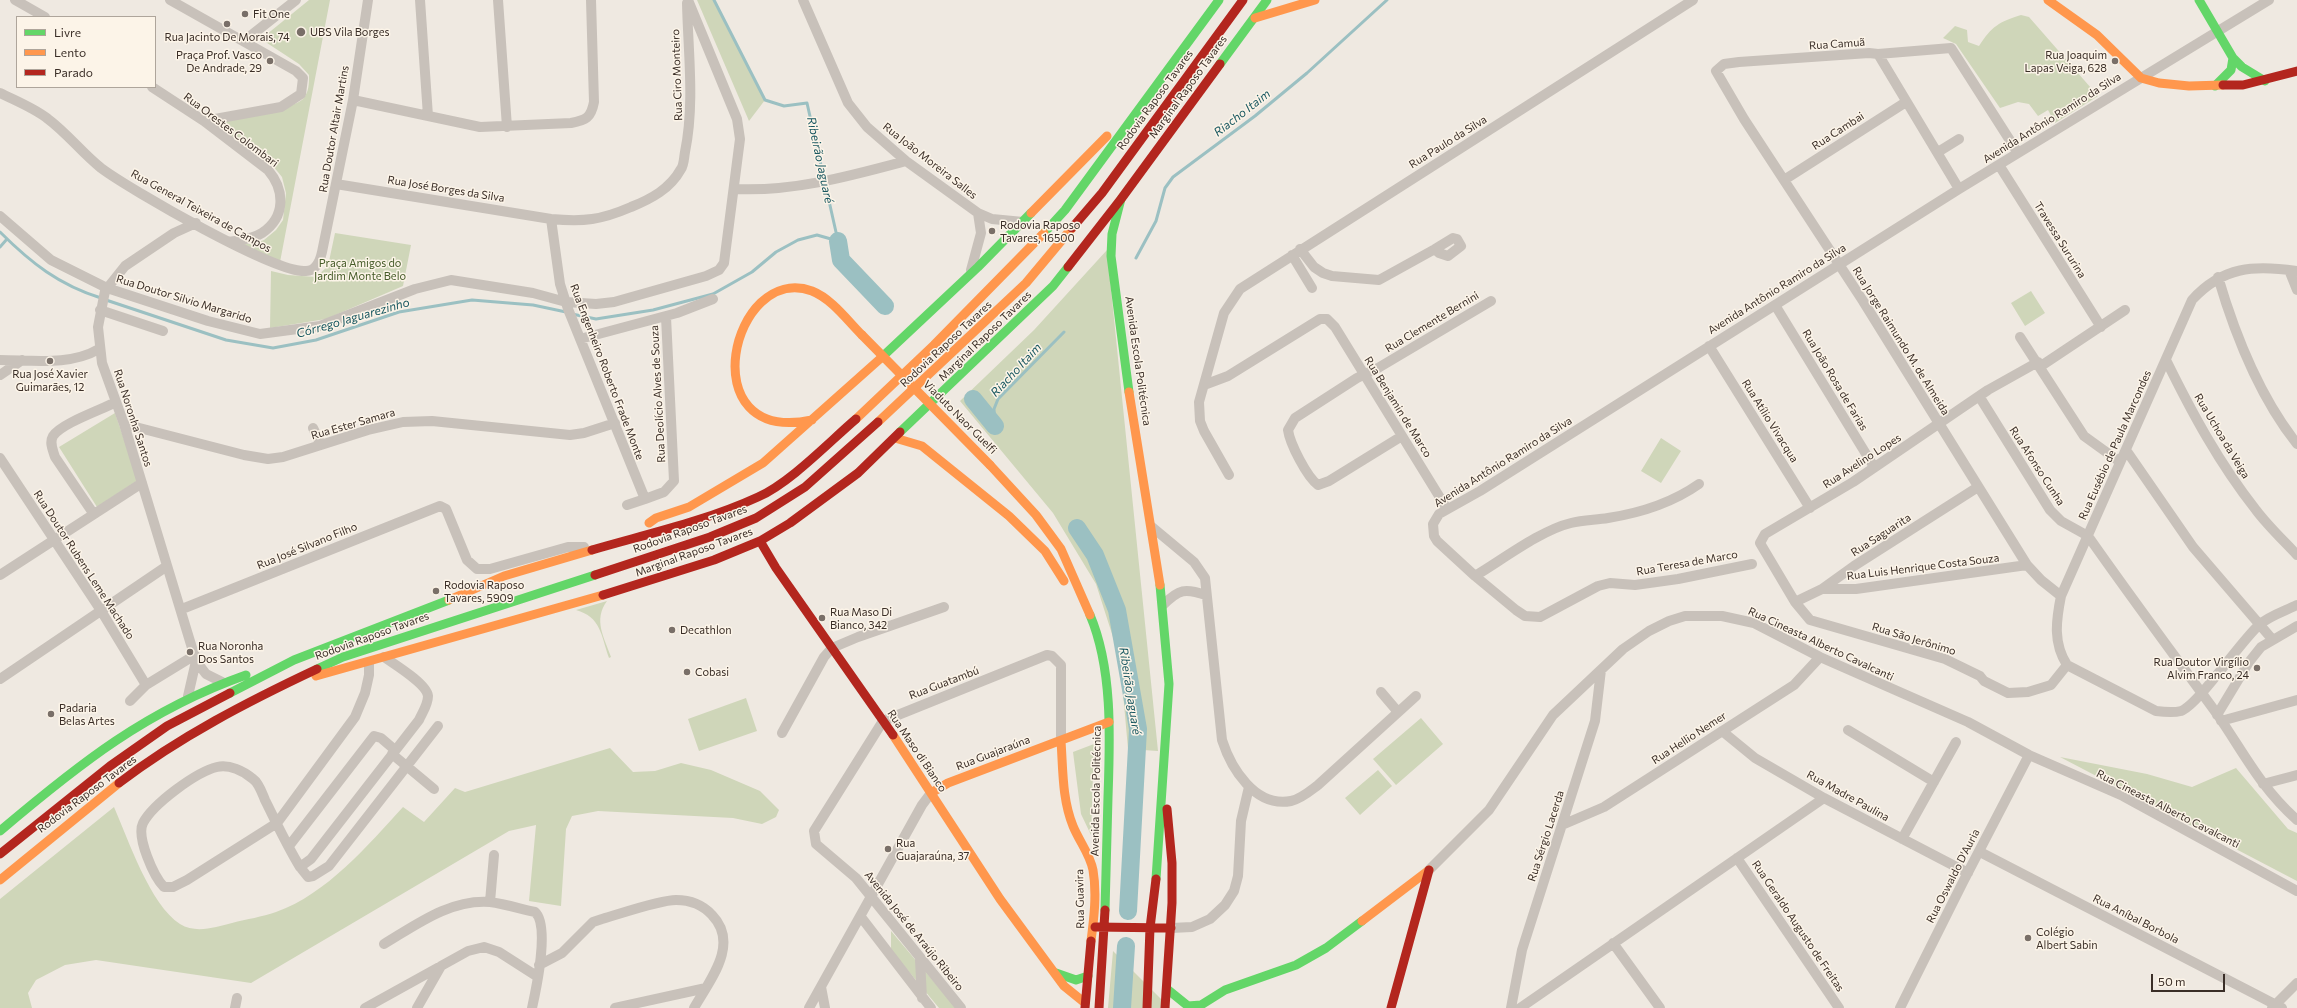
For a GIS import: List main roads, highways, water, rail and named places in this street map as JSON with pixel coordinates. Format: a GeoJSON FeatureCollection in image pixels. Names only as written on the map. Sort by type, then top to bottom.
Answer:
{"type":"FeatureCollection","features":[{"type":"Feature","properties":{"kind":"main road","name":"Rodovia Raposo Tavares"},"geometry":{"type":"LineString","coordinates":[[0,854],[110,766],[167,726],[294,660],[444,602],[504,576],[704,517],[759,497],[812,458],[934,345],[1024,256],[1065,210],[1220,0]]}},
{"type":"Feature","properties":{"kind":"main road","name":"Rodovia Raposo Tavares"},"geometry":{"type":"LineString","coordinates":[[0,880],[81,812],[131,774],[174,746],[263,694],[343,657],[390,640],[710,537],[756,518],[805,487],[926,380],[1026,283],[1102,193],[1243,0]]}},
{"type":"Feature","properties":{"kind":"main road","name":"Marginal Raposo Tavares"},"geometry":{"type":"LineString","coordinates":[[287,683],[369,662],[663,578],[760,541],[790,523],[858,473],[1053,286],[1121,199],[1267,0]]}},
{"type":"Feature","properties":{"kind":"main road"},"geometry":{"type":"LineString","coordinates":[[2049,0],[2097,35],[2141,78],[2172,84],[2215,86],[2243,85],[2265,81],[2297,71]]}},
{"type":"Feature","properties":{"kind":"main road"},"geometry":{"type":"LineString","coordinates":[[2200,0],[2233,58],[2242,67],[2265,81]]}},
{"type":"Feature","properties":{"kind":"main road"},"geometry":{"type":"LineString","coordinates":[[1255,18],[1307,1]]}},
{"type":"Feature","properties":{"kind":"main road"},"geometry":{"type":"LineString","coordinates":[[2215,86],[2231,70],[2233,58]]}},
{"type":"Feature","properties":{"kind":"main road"},"geometry":{"type":"LineString","coordinates":[[626,540],[656,518],[689,507],[763,463],[813,420],[1023,222],[1091,153],[1170,68]]}},
{"type":"Feature","properties":{"kind":"main road","name":"Avenida Escola Politécnica"},"geometry":{"type":"LineString","coordinates":[[1121,199],[1112,234],[1111,256],[1126,371],[1152,527],[1163,605],[1169,684],[1164,772],[1146,928],[1147,1008]]}},
{"type":"Feature","properties":{"kind":"main road","name":"Viaduto Naor Guelfi"},"geometry":{"type":"LineString","coordinates":[[813,420],[781,424],[763,419],[750,408],[740,394],[735,378],[739,345],[747,319],[759,302],[774,293],[794,288],[814,292],[831,305],[990,465]]}},
{"type":"Feature","properties":{"kind":"main road"},"geometry":{"type":"LineString","coordinates":[[895,438],[922,446],[1022,526],[1053,562],[1077,606],[1095,627]]}},
{"type":"Feature","properties":{"kind":"main road","name":"Avenida Escola Politécnica"},"geometry":{"type":"LineString","coordinates":[[990,465],[1031,510],[1061,549],[1095,627],[1105,676],[1110,739],[1104,928],[1099,1008]]}},
{"type":"Feature","properties":{"kind":"main road","name":"Rua Maso di Bianco"},"geometry":{"type":"LineString","coordinates":[[760,541],[776,568],[932,793],[1000,899],[1056,973],[1064,986],[1085,1006]]}},
{"type":"Feature","properties":{"kind":"main road"},"geometry":{"type":"LineString","coordinates":[[0,831],[59,780],[117,740],[188,696],[222,682],[294,660]]}},
{"type":"Feature","properties":{"kind":"main road","name":"Rua Guajaraúna"},"geometry":{"type":"LineString","coordinates":[[932,793],[948,783],[1060,742],[1109,722]]}},
{"type":"Feature","properties":{"kind":"main road","name":"Rua Guavira"},"geometry":{"type":"LineString","coordinates":[[1060,742],[1064,791],[1067,805],[1073,826],[1083,843],[1093,870],[1093,927],[1085,1006]]}},
{"type":"Feature","properties":{"kind":"main road","name":"Avenida Escola Politécnica"},"geometry":{"type":"LineString","coordinates":[[1164,772],[1172,863],[1171,928],[1165,1008]]}},
{"type":"Feature","properties":{"kind":"main road","name":"Rua Cineasta Alberto Cavalcanti"},"geometry":{"type":"LineString","coordinates":[[1167,989],[1188,1006],[1201,1005],[1225,990],[1242,986],[1311,958],[1429,870],[1391,1008]]}},
{"type":"Feature","properties":{"kind":"main road"},"geometry":{"type":"LineString","coordinates":[[1093,927],[1171,928]]}},
{"type":"Feature","properties":{"kind":"main road"},"geometry":{"type":"LineString","coordinates":[[1146,928],[1161,938],[1169,953]]}},
{"type":"Feature","properties":{"kind":"main road"},"geometry":{"type":"LineString","coordinates":[[1056,973],[1076,980],[1088,976]]}},
{"type":"Feature","properties":{"kind":"main road","name":"Rua Cineasta Alberto Cavalcanti"},"geometry":{"type":"LineString","coordinates":[[1208,1008],[1242,986]]}},
{"type":"Feature","properties":{"kind":"waterway","name":"Ribeirão Jaguaré"},"geometry":{"type":"LineString","coordinates":[[572,314],[596,319],[653,310],[713,294],[752,272],[776,252],[798,240],[817,235],[838,241],[807,103],[784,106],[765,100],[714,0]]}},
{"type":"Feature","properties":{"kind":"waterway","name":"Riacho Itaim"},"geometry":{"type":"LineString","coordinates":[[1136,258],[1156,221],[1165,188],[1173,177],[1255,116],[1307,73],[1387,0]]}},
{"type":"Feature","properties":{"kind":"waterway","name":"Córrego Jaguarezinho"},"geometry":{"type":"LineString","coordinates":[[0,232],[23,254],[46,272],[72,287],[101,298]]}},
{"type":"Feature","properties":{"kind":"waterway"},"geometry":{"type":"LineString","coordinates":[[0,247],[7,239]]}},
{"type":"Feature","properties":{"kind":"waterway","name":"Ribeirão Jaguaré"},"geometry":{"type":"LineString","coordinates":[[838,241],[841,260],[885,306]]}},
{"type":"Feature","properties":{"kind":"waterway","name":"Córrego Jaguarezinho"},"geometry":{"type":"LineString","coordinates":[[106,300],[226,340],[273,348],[316,340],[399,312],[472,300],[533,305],[566,312]]}},
{"type":"Feature","properties":{"kind":"waterway","name":"Riacho Itaim"},"geometry":{"type":"LineString","coordinates":[[995,426],[994,409],[998,399],[1064,332]]}},
{"type":"Feature","properties":{"kind":"waterway","name":"Ribeirão Jaguaré"},"geometry":{"type":"LineString","coordinates":[[973,399],[995,426]]}},
{"type":"Feature","properties":{"kind":"waterway","name":"Ribeirão Jaguaré"},"geometry":{"type":"LineString","coordinates":[[1077,528],[1095,555],[1117,610],[1138,729],[1128,911]]}},
{"type":"Feature","properties":{"kind":"waterway","name":"Ribeirão Jaguaré"},"geometry":{"type":"LineString","coordinates":[[1122,1008],[1126,946]]}},
{"type":"Feature","properties":{"kind":"place","name":"Fit One"},"geometry":{"type":"Point","coordinates":[245,14]}},
{"type":"Feature","properties":{"kind":"place","name":"Rua Jacinto De Morais, 74"},"geometry":{"type":"Point","coordinates":[227,24]}},
{"type":"Feature","properties":{"kind":"place","name":"UBS Vila Borges"},"geometry":{"type":"Point","coordinates":[301,32]}},
{"type":"Feature","properties":{"kind":"place","name":"Praça Prof. Vasco De Andrade, 29"},"geometry":{"type":"Point","coordinates":[270,61]}},
{"type":"Feature","properties":{"kind":"place","name":"Rua Joaquim Lapas Veiga, 628"},"geometry":{"type":"Point","coordinates":[2115,61]}},
{"type":"Feature","properties":{"kind":"place","name":"Rodovia Raposo Tavares, 16500"},"geometry":{"type":"Point","coordinates":[992,231]}},
{"type":"Feature","properties":{"kind":"place","name":"Rua José Xavier Guimarães, 12"},"geometry":{"type":"Point","coordinates":[50,361]}},
{"type":"Feature","properties":{"kind":"place","name":"Rodovia Raposo Tavares, 5909"},"geometry":{"type":"Point","coordinates":[436,591]}},
{"type":"Feature","properties":{"kind":"place","name":"Rua Maso Di Bianco, 342"},"geometry":{"type":"Point","coordinates":[822,618]}},
{"type":"Feature","properties":{"kind":"place","name":"Decathlon"},"geometry":{"type":"Point","coordinates":[672,630]}},
{"type":"Feature","properties":{"kind":"place","name":"Rua Noronha Dos Santos"},"geometry":{"type":"Point","coordinates":[190,652]}},
{"type":"Feature","properties":{"kind":"place","name":"Rua Doutor Virgílio Alvim Franco, 24"},"geometry":{"type":"Point","coordinates":[2257,668]}},
{"type":"Feature","properties":{"kind":"place","name":"Cobasi"},"geometry":{"type":"Point","coordinates":[687,672]}},
{"type":"Feature","properties":{"kind":"place","name":"Padaria Belas Artes"},"geometry":{"type":"Point","coordinates":[51,714]}},
{"type":"Feature","properties":{"kind":"place","name":"Rua Guajaraúna, 37"},"geometry":{"type":"Point","coordinates":[888,849]}},
{"type":"Feature","properties":{"kind":"place","name":"Colégio Albert Sabin"},"geometry":{"type":"Point","coordinates":[2028,938]}},
{"type":"Feature","properties":{"kind":"park label","name":"Praça Amigos do Jardim Monte Belo"},"geometry":{"type":"Point","coordinates":[360,269]}}]}
